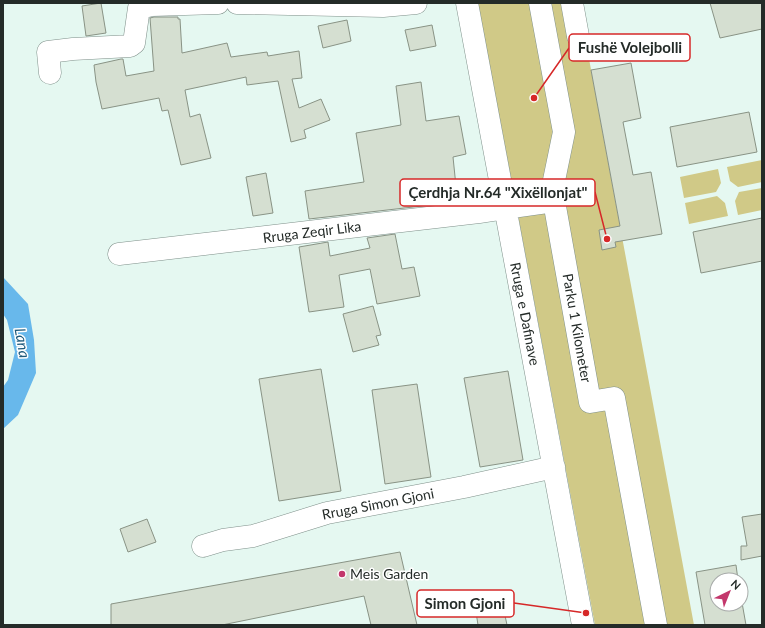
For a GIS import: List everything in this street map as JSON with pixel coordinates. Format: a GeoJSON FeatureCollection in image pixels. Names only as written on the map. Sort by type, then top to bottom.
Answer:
{"type":"FeatureCollection","features":[{"type":"Feature","properties":{"kind":"street"},"geometry":{"type":"LineString","coordinates":[[50,73],[48,52],[130,46],[134,43],[139,8],[152,5],[218,3]]}},
{"type":"Feature","properties":{"kind":"street"},"geometry":{"type":"LineString","coordinates":[[237,3],[383,6],[416,3]]}},
{"type":"Feature","properties":{"kind":"street","name":"Rruga e Dafinave"},"geometry":{"type":"LineString","coordinates":[[467,3],[583,625]]}},
{"type":"Feature","properties":{"kind":"street","name":"Parku 1 Kilometer"},"geometry":{"type":"LineString","coordinates":[[540,3],[564,132],[552,190],[590,402],[614,398],[656,625]]}},
{"type":"Feature","properties":{"kind":"street"},"geometry":{"type":"LineString","coordinates":[[572,3],[578,36]]}},
{"type":"Feature","properties":{"kind":"street","name":"Rruga Zeqir Lika"},"geometry":{"type":"LineString","coordinates":[[119,254],[505,209],[554,200]]}},
{"type":"Feature","properties":{"kind":"street","name":"Rruga Simon Gjoni"},"geometry":{"type":"LineString","coordinates":[[203,546],[223,540],[253,536],[327,513],[464,487],[554,467]]}},
{"type":"Feature","properties":{"kind":"shaded area"},"geometry":{"type":"Polygon","coordinates":[[[478,3],[564,3],[573,51],[587,48],[694,625],[595,625],[478,3]]]}},
{"type":"Feature","properties":{"kind":"shaded area"},"geometry":{"type":"Polygon","coordinates":[[[762,160],[762,182],[738,187],[730,181],[727,167],[762,160]]]}},
{"type":"Feature","properties":{"kind":"shaded area"},"geometry":{"type":"Polygon","coordinates":[[[718,169],[721,183],[716,192],[684,198],[680,177],[718,169]]]}},
{"type":"Feature","properties":{"kind":"shaded area"},"geometry":{"type":"Polygon","coordinates":[[[762,188],[762,210],[738,215],[735,201],[739,192],[762,188]]]}},
{"type":"Feature","properties":{"kind":"shaded area"},"geometry":{"type":"Polygon","coordinates":[[[717,196],[725,203],[728,216],[689,224],[685,203],[717,196]]]}},
{"type":"Feature","properties":{"kind":"water","name":"Lana"},"geometry":{"type":"Polygon","coordinates":[[[3,277],[28,304],[34,340],[36,373],[18,415],[3,429],[3,387],[8,380],[15,352],[7,320],[3,314],[3,277]]]}},
{"type":"Feature","properties":{"kind":"building"},"geometry":{"type":"Polygon","coordinates":[[[101,3],[106,33],[86,36],[82,6],[101,3]]]}},
{"type":"Feature","properties":{"kind":"building"},"geometry":{"type":"Polygon","coordinates":[[[710,3],[762,3],[762,29],[720,38],[710,3]]]}},
{"type":"Feature","properties":{"kind":"building"},"geometry":{"type":"Polygon","coordinates":[[[178,17],[178,19],[180,19],[182,53],[227,43],[231,57],[267,52],[268,56],[299,51],[302,78],[292,79],[299,108],[321,99],[330,120],[304,130],[306,138],[291,142],[278,81],[247,85],[246,77],[185,90],[190,117],[200,114],[211,158],[181,165],[168,110],[162,111],[159,98],[102,109],[96,82],[94,65],[121,59],[123,59],[126,76],[154,71],[150,18],[178,17]]]}},
{"type":"Feature","properties":{"kind":"building"},"geometry":{"type":"Polygon","coordinates":[[[347,20],[351,41],[323,48],[318,26],[347,20]]]}},
{"type":"Feature","properties":{"kind":"building"},"geometry":{"type":"Polygon","coordinates":[[[432,25],[436,46],[410,51],[405,30],[432,25]]]}},
{"type":"Feature","properties":{"kind":"building"},"geometry":{"type":"Polygon","coordinates":[[[631,63],[641,118],[623,122],[633,175],[651,172],[662,234],[615,242],[616,247],[602,250],[599,230],[620,226],[591,70],[631,63]]]}},
{"type":"Feature","properties":{"kind":"building"},"geometry":{"type":"Polygon","coordinates":[[[421,82],[426,121],[459,116],[466,154],[453,157],[457,196],[447,197],[448,203],[309,219],[305,191],[364,182],[356,133],[401,125],[396,86],[421,82]]]}},
{"type":"Feature","properties":{"kind":"building"},"geometry":{"type":"Polygon","coordinates":[[[749,112],[757,152],[677,167],[670,127],[749,112]]]}},
{"type":"Feature","properties":{"kind":"building"},"geometry":{"type":"Polygon","coordinates":[[[266,173],[273,213],[253,216],[246,177],[266,173]]]}},
{"type":"Feature","properties":{"kind":"building"},"geometry":{"type":"Polygon","coordinates":[[[762,218],[762,261],[701,273],[693,232],[762,218]]]}},
{"type":"Feature","properties":{"kind":"building"},"geometry":{"type":"Polygon","coordinates":[[[395,234],[402,269],[414,267],[420,296],[377,304],[370,269],[339,275],[344,307],[309,312],[299,247],[328,242],[330,256],[370,248],[367,238],[395,234]]]}},
{"type":"Feature","properties":{"kind":"building"},"geometry":{"type":"Polygon","coordinates":[[[373,306],[381,335],[376,336],[379,345],[353,352],[343,314],[373,306]]]}},
{"type":"Feature","properties":{"kind":"building"},"geometry":{"type":"Polygon","coordinates":[[[321,369],[341,491],[279,501],[259,379],[321,369]]]}},
{"type":"Feature","properties":{"kind":"building"},"geometry":{"type":"Polygon","coordinates":[[[508,371],[523,460],[480,467],[464,378],[508,371]]]}},
{"type":"Feature","properties":{"kind":"building"},"geometry":{"type":"Polygon","coordinates":[[[417,384],[431,477],[385,484],[372,390],[417,384]]]}},
{"type":"Feature","properties":{"kind":"building"},"geometry":{"type":"Polygon","coordinates":[[[762,514],[762,556],[741,560],[741,546],[747,546],[742,517],[762,514]]]}},
{"type":"Feature","properties":{"kind":"building"},"geometry":{"type":"Polygon","coordinates":[[[147,519],[156,542],[128,552],[120,529],[147,519]]]}},
{"type":"Feature","properties":{"kind":"building","name":"Meis Garden"},"geometry":{"type":"Polygon","coordinates":[[[400,552],[417,625],[371,625],[364,596],[222,625],[111,625],[111,604],[400,552]]]}},
{"type":"Feature","properties":{"kind":"building"},"geometry":{"type":"Polygon","coordinates":[[[736,565],[737,572],[709,572],[709,612],[744,612],[746,625],[705,625],[696,572],[736,565]]]}},
{"type":"Feature","properties":{"kind":"building"},"geometry":{"type":"Polygon","coordinates":[[[503,606],[507,625],[478,625],[476,612],[503,606]]]}},
{"type":"Feature","properties":{"kind":"place","name":"Fushë Volejbolli"},"geometry":{"type":"Point","coordinates":[534,98]}},
{"type":"Feature","properties":{"kind":"place","name":"Çerdhja Nr.64 \"Xixëllonjat\""},"geometry":{"type":"Point","coordinates":[607,239]}},
{"type":"Feature","properties":{"kind":"place","name":"Meis Garden"},"geometry":{"type":"Point","coordinates":[342,574]}},
{"type":"Feature","properties":{"kind":"place","name":"Simon Gjoni"},"geometry":{"type":"Point","coordinates":[586,613]}}]}
